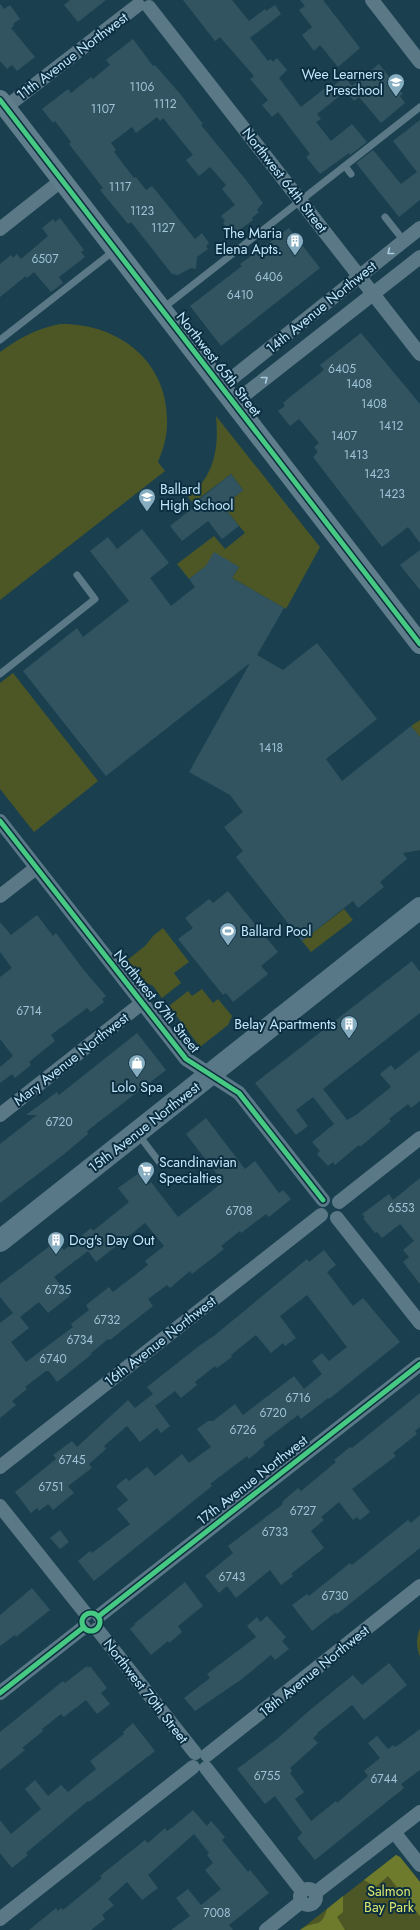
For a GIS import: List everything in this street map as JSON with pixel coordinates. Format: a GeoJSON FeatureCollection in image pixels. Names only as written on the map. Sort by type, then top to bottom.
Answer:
{"type":"FeatureCollection","features":[{"type":"Feature","properties":{"kind":"main road","name":"15th Avenue Northwest"},"geometry":{"type":"LineString","coordinates":[[0,1241],[420,908]]}},
{"type":"Feature","properties":{"kind":"street"},"geometry":{"type":"LineString","coordinates":[[372,0],[420,62]]}},
{"type":"Feature","properties":{"kind":"street","name":"11th Avenue Northwest"},"geometry":{"type":"LineString","coordinates":[[3,103],[144,3]]}},
{"type":"Feature","properties":{"kind":"street","name":"Northwest 64th Street"},"geometry":{"type":"LineString","coordinates":[[144,3],[301,200],[420,354]]}},
{"type":"Feature","properties":{"kind":"street","name":"Northwest 65th Street"},"geometry":{"type":"LineString","coordinates":[[3,103],[420,644]]}},
{"type":"Feature","properties":{"kind":"street"},"geometry":{"type":"LineString","coordinates":[[0,229],[62,180]]}},
{"type":"Feature","properties":{"kind":"street","name":"14th Avenue Northwest"},"geometry":{"type":"LineString","coordinates":[[222,387],[420,228]]}},
{"type":"Feature","properties":{"kind":"street","name":"14th Avenue Northwest"},"geometry":{"type":"LineString","coordinates":[[234,403],[420,257]]}},
{"type":"Feature","properties":{"kind":"street","name":"Northwest 67th Street"},"geometry":{"type":"LineString","coordinates":[[0,821],[186,1059],[239,1093],[323,1200]]}},
{"type":"Feature","properties":{"kind":"street"},"geometry":{"type":"LineString","coordinates":[[0,896],[36,868]]}},
{"type":"Feature","properties":{"kind":"street","name":"Mary Avenue Northwest"},"geometry":{"type":"LineString","coordinates":[[0,1115],[142,1003]]}},
{"type":"Feature","properties":{"kind":"street"},"geometry":{"type":"LineString","coordinates":[[339,1202],[420,1138]]}},
{"type":"Feature","properties":{"kind":"street"},"geometry":{"type":"LineString","coordinates":[[332,1198],[339,1202],[341,1209],[337,1218],[328,1220],[321,1215],[319,1207],[323,1200],[332,1198]]}},
{"type":"Feature","properties":{"kind":"street","name":"16th Avenue Northwest"},"geometry":{"type":"LineString","coordinates":[[0,1467],[321,1215]]}},
{"type":"Feature","properties":{"kind":"street"},"geometry":{"type":"LineString","coordinates":[[337,1218],[420,1323]]}},
{"type":"Feature","properties":{"kind":"street","name":"17th Avenue Northwest"},"geometry":{"type":"LineString","coordinates":[[0,1694],[420,1364]]}},
{"type":"Feature","properties":{"kind":"street","name":"Northwest 70th Street"},"geometry":{"type":"LineString","coordinates":[[0,1506],[306,1895]]}},
{"type":"Feature","properties":{"kind":"street","name":"18th Avenue Northwest"},"geometry":{"type":"LineString","coordinates":[[0,1919],[420,1586]]}},
{"type":"Feature","properties":{"kind":"street"},"geometry":{"type":"LineString","coordinates":[[266,1930],[306,1895],[420,1812]]}},
{"type":"Feature","properties":{"kind":"street"},"geometry":{"type":"LineString","coordinates":[[394,1832],[420,1865]]}},
{"type":"Feature","properties":{"kind":"lane"},"geometry":{"type":"LineString","coordinates":[[161,309],[420,107]]}},
{"type":"Feature","properties":{"kind":"lane"},"geometry":{"type":"LineString","coordinates":[[345,166],[351,174]]}},
{"type":"Feature","properties":{"kind":"lane"},"geometry":{"type":"LineString","coordinates":[[385,217],[404,241]]}},
{"type":"Feature","properties":{"kind":"lane"},"geometry":{"type":"LineString","coordinates":[[0,340],[115,250]]}},
{"type":"Feature","properties":{"kind":"lane"},"geometry":{"type":"LineString","coordinates":[[0,674],[95,599],[77,575]]}},
{"type":"Feature","properties":{"kind":"lane"},"geometry":{"type":"LineString","coordinates":[[137,1133],[160,1162]]}},
{"type":"Feature","properties":{"kind":"green space"},"geometry":{"type":"Polygon","coordinates":[[[60,324],[81,325],[101,330],[120,339],[136,350],[149,364],[159,382],[165,402],[167,424],[166,434],[158,462],[165,471],[0,600],[0,352],[14,342],[28,335],[60,324]]]}},
{"type":"Feature","properties":{"kind":"green space"},"geometry":{"type":"Polygon","coordinates":[[[216,416],[320,547],[286,609],[232,578],[239,567],[214,553],[206,566],[189,579],[177,564],[214,536],[225,549],[245,533],[226,510],[234,504],[231,500],[243,490],[231,474],[193,503],[188,497],[197,489],[210,470],[216,450],[216,416]]]}},
{"type":"Feature","properties":{"kind":"green space"},"geometry":{"type":"Polygon","coordinates":[[[13,673],[98,781],[34,832],[0,789],[0,683],[13,673]]]}},
{"type":"Feature","properties":{"kind":"green space"},"geometry":{"type":"Polygon","coordinates":[[[420,720],[420,737],[411,726],[420,720]]]}},
{"type":"Feature","properties":{"kind":"green space"},"geometry":{"type":"Polygon","coordinates":[[[344,909],[353,920],[311,952],[302,941],[344,909]]]}},
{"type":"Feature","properties":{"kind":"green space"},"geometry":{"type":"Polygon","coordinates":[[[163,928],[189,962],[174,973],[181,983],[162,998],[153,986],[137,978],[125,962],[145,946],[153,936],[163,928]]]}},
{"type":"Feature","properties":{"kind":"green space"},"geometry":{"type":"Polygon","coordinates":[[[202,989],[213,1003],[218,999],[232,1016],[228,1025],[200,1047],[169,1006],[188,991],[192,996],[202,989]]]}},
{"type":"Feature","properties":{"kind":"green space"},"geometry":{"type":"Polygon","coordinates":[[[420,1628],[420,1657],[417,1642],[420,1628]]]}},
{"type":"Feature","properties":{"kind":"green space","name":"Salmon Bay Park"},"geometry":{"type":"Polygon","coordinates":[[[396,1855],[400,1857],[420,1882],[420,1930],[300,1930],[396,1855]]]}},
{"type":"Feature","properties":{"kind":"green space"},"geometry":{"type":"Polygon","coordinates":[[[396,1855],[400,1857],[420,1882],[420,1916],[388,1876],[376,1887],[364,1880],[396,1855]]]}},
{"type":"Feature","properties":{"kind":"green space"},"geometry":{"type":"Polygon","coordinates":[[[343,1896],[343,1912],[337,1917],[345,1930],[300,1930],[320,1922],[327,1909],[343,1896]]]}},
{"type":"Feature","properties":{"kind":"building"},"geometry":{"type":"Polygon","coordinates":[[[70,0],[106,0],[78,22],[64,5],[70,0]]]}},
{"type":"Feature","properties":{"kind":"building"},"geometry":{"type":"Polygon","coordinates":[[[183,0],[232,0],[249,21],[265,9],[266,11],[275,5],[281,14],[250,38],[268,61],[271,59],[273,62],[277,58],[287,70],[279,78],[301,107],[325,88],[327,91],[345,77],[352,86],[379,64],[403,94],[400,96],[405,103],[381,123],[359,97],[354,101],[346,91],[317,114],[321,119],[316,122],[331,141],[352,124],[367,142],[320,174],[306,157],[310,154],[278,112],[272,117],[262,105],[268,100],[250,79],[254,76],[220,37],[215,41],[183,0]]]}},
{"type":"Feature","properties":{"kind":"building"},"geometry":{"type":"Polygon","coordinates":[[[300,0],[323,0],[360,48],[338,67],[320,45],[314,51],[302,35],[312,27],[299,10],[305,6],[300,0]]]}},
{"type":"Feature","properties":{"kind":"building"},"geometry":{"type":"Polygon","coordinates":[[[0,4],[4,9],[10,5],[20,19],[13,24],[14,26],[11,28],[35,57],[17,71],[12,65],[7,69],[0,61],[0,4]]]}},
{"type":"Feature","properties":{"kind":"building"},"geometry":{"type":"Polygon","coordinates":[[[133,39],[153,66],[155,65],[181,95],[203,124],[201,125],[263,203],[257,210],[259,212],[252,218],[253,220],[233,235],[223,223],[225,221],[221,216],[235,205],[222,189],[226,185],[210,167],[199,176],[186,160],[193,155],[163,118],[160,121],[157,117],[136,133],[132,127],[111,143],[116,150],[114,152],[134,178],[136,177],[146,190],[152,186],[195,239],[202,233],[209,243],[206,246],[208,249],[197,257],[196,269],[191,268],[178,275],[172,274],[131,222],[128,224],[109,201],[100,190],[103,188],[69,144],[71,142],[55,121],[53,123],[42,109],[68,89],[71,93],[91,77],[93,79],[110,65],[106,60],[133,39]]]}},
{"type":"Feature","properties":{"kind":"building"},"geometry":{"type":"Polygon","coordinates":[[[420,120],[420,200],[399,217],[356,163],[373,150],[401,184],[417,172],[393,141],[420,120]]]}},
{"type":"Feature","properties":{"kind":"building"},"geometry":{"type":"Polygon","coordinates":[[[60,218],[84,250],[81,252],[85,257],[59,277],[63,283],[51,292],[34,272],[27,278],[26,276],[0,297],[0,264],[11,255],[13,258],[17,254],[21,259],[48,236],[42,228],[53,219],[55,222],[60,218]]]}},
{"type":"Feature","properties":{"kind":"building"},"geometry":{"type":"Polygon","coordinates":[[[289,228],[320,268],[221,346],[190,306],[242,266],[240,264],[289,228]]]}},
{"type":"Feature","properties":{"kind":"building"},"geometry":{"type":"Polygon","coordinates":[[[361,333],[420,404],[420,543],[408,527],[382,547],[313,457],[318,452],[314,447],[319,443],[299,419],[290,426],[278,411],[285,406],[283,403],[324,370],[320,365],[361,333]]]}},
{"type":"Feature","properties":{"kind":"building"},"geometry":{"type":"Polygon","coordinates":[[[231,474],[243,490],[223,506],[239,526],[222,539],[208,521],[182,541],[170,526],[198,504],[196,502],[231,474]]]}},
{"type":"Feature","properties":{"kind":"building"},"geometry":{"type":"Polygon","coordinates":[[[142,529],[169,563],[150,578],[171,606],[195,587],[189,579],[206,566],[214,552],[239,567],[232,578],[284,608],[257,655],[283,670],[317,643],[377,719],[326,759],[342,781],[411,726],[420,737],[420,850],[403,853],[407,859],[380,882],[384,887],[358,908],[353,901],[302,941],[236,857],[243,851],[224,827],[243,812],[230,795],[189,772],[250,663],[106,776],[23,671],[77,628],[83,637],[129,601],[90,551],[108,537],[117,549],[142,529]]]}},
{"type":"Feature","properties":{"kind":"building"},"geometry":{"type":"Polygon","coordinates":[[[420,550],[420,590],[400,565],[420,550]]]}},
{"type":"Feature","properties":{"kind":"building","name":"Ballard Pool"},"geometry":{"type":"Polygon","coordinates":[[[228,891],[278,952],[261,966],[268,974],[233,1002],[226,993],[223,995],[178,939],[193,928],[185,918],[209,899],[213,903],[228,891]]]}},
{"type":"Feature","properties":{"kind":"building"},"geometry":{"type":"Polygon","coordinates":[[[37,915],[53,936],[56,933],[83,969],[106,996],[102,999],[104,1002],[91,1012],[87,1008],[51,1035],[55,1041],[29,1062],[31,1065],[15,1078],[12,1074],[0,1083],[0,1067],[13,1056],[0,1039],[0,977],[12,968],[0,952],[0,922],[11,935],[37,915]]]}},
{"type":"Feature","properties":{"kind":"building","name":"Belay Apartments"},"geometry":{"type":"Polygon","coordinates":[[[412,961],[420,972],[420,1013],[323,1089],[347,1120],[356,1115],[391,1087],[380,1074],[391,1065],[395,1070],[420,1050],[420,1101],[411,1108],[408,1104],[389,1119],[391,1121],[360,1147],[359,1145],[335,1165],[333,1162],[328,1166],[317,1154],[320,1151],[312,1142],[334,1124],[313,1097],[296,1110],[308,1126],[296,1135],[255,1083],[412,961]]]}},
{"type":"Feature","properties":{"kind":"building"},"geometry":{"type":"Polygon","coordinates":[[[137,1033],[166,1070],[87,1131],[88,1134],[63,1155],[0,1203],[0,1144],[37,1115],[26,1115],[57,1092],[59,1095],[137,1033]]]}},
{"type":"Feature","properties":{"kind":"building"},"geometry":{"type":"Polygon","coordinates":[[[206,1118],[245,1169],[255,1161],[279,1193],[283,1190],[291,1199],[269,1217],[266,1214],[241,1233],[240,1231],[221,1246],[224,1249],[192,1274],[190,1271],[170,1288],[167,1285],[148,1299],[153,1306],[110,1340],[108,1339],[57,1382],[49,1371],[46,1371],[25,1387],[27,1389],[12,1401],[16,1405],[0,1418],[0,1323],[13,1313],[0,1297],[0,1284],[55,1242],[64,1250],[91,1228],[93,1231],[129,1202],[118,1188],[139,1173],[148,1185],[151,1182],[178,1217],[223,1182],[186,1134],[206,1118]],[[145,1223],[96,1262],[88,1251],[54,1277],[70,1296],[48,1313],[39,1302],[20,1317],[29,1328],[11,1342],[26,1362],[73,1327],[71,1324],[89,1310],[86,1305],[109,1287],[113,1292],[148,1265],[145,1261],[164,1246],[145,1223]]]}},
{"type":"Feature","properties":{"kind":"building"},"geometry":{"type":"Polygon","coordinates":[[[420,1178],[420,1284],[403,1262],[409,1257],[403,1250],[414,1241],[400,1224],[382,1238],[377,1232],[375,1233],[363,1218],[365,1217],[362,1214],[389,1194],[393,1200],[420,1178]]]}},
{"type":"Feature","properties":{"kind":"building"},"geometry":{"type":"Polygon","coordinates":[[[324,1250],[336,1265],[327,1272],[353,1306],[363,1298],[400,1342],[329,1399],[328,1398],[301,1419],[298,1415],[263,1442],[265,1445],[249,1459],[247,1456],[210,1484],[212,1486],[94,1581],[78,1561],[90,1551],[92,1553],[130,1524],[117,1509],[128,1500],[116,1486],[126,1478],[129,1481],[147,1467],[155,1476],[182,1454],[189,1463],[211,1447],[197,1429],[208,1421],[213,1421],[235,1404],[243,1415],[294,1376],[304,1389],[322,1374],[312,1361],[322,1353],[329,1361],[347,1347],[307,1295],[280,1316],[296,1338],[285,1346],[283,1343],[271,1353],[256,1335],[231,1355],[232,1357],[217,1368],[215,1366],[195,1382],[197,1385],[181,1398],[175,1391],[155,1406],[170,1426],[161,1433],[157,1428],[140,1442],[127,1426],[104,1446],[106,1449],[89,1464],[92,1468],[68,1486],[74,1493],[53,1510],[48,1504],[39,1511],[37,1508],[31,1513],[15,1492],[56,1459],[53,1455],[72,1441],[77,1447],[128,1400],[135,1408],[153,1394],[147,1387],[215,1335],[307,1259],[309,1262],[324,1250]]]}},
{"type":"Feature","properties":{"kind":"building"},"geometry":{"type":"Polygon","coordinates":[[[420,1393],[420,1427],[415,1431],[417,1434],[393,1453],[396,1456],[352,1489],[370,1512],[360,1520],[357,1517],[353,1520],[339,1502],[321,1517],[324,1520],[311,1531],[324,1548],[291,1574],[293,1576],[281,1585],[270,1570],[236,1598],[227,1586],[219,1593],[205,1576],[233,1553],[228,1546],[283,1504],[282,1502],[298,1488],[301,1491],[336,1462],[334,1460],[350,1447],[352,1448],[420,1393]]]}},
{"type":"Feature","properties":{"kind":"building"},"geometry":{"type":"Polygon","coordinates":[[[420,1515],[420,1548],[337,1614],[335,1613],[312,1631],[292,1605],[307,1594],[309,1596],[350,1563],[352,1565],[408,1520],[411,1523],[420,1515]]]}},
{"type":"Feature","properties":{"kind":"building"},"geometry":{"type":"Polygon","coordinates":[[[60,1530],[69,1542],[60,1549],[50,1538],[60,1530]]]}},
{"type":"Feature","properties":{"kind":"building"},"geometry":{"type":"Polygon","coordinates":[[[185,1582],[203,1606],[178,1626],[182,1632],[151,1655],[130,1629],[135,1625],[134,1624],[185,1582]]]}},
{"type":"Feature","properties":{"kind":"building"},"geometry":{"type":"Polygon","coordinates":[[[32,1588],[50,1610],[16,1637],[15,1635],[0,1646],[0,1615],[32,1588]]]}},
{"type":"Feature","properties":{"kind":"building"},"geometry":{"type":"Polygon","coordinates":[[[267,1616],[286,1637],[282,1641],[289,1649],[275,1660],[271,1655],[242,1679],[195,1711],[184,1698],[210,1678],[207,1674],[256,1637],[247,1626],[257,1617],[260,1622],[267,1616]]]}},
{"type":"Feature","properties":{"kind":"building"},"geometry":{"type":"Polygon","coordinates":[[[389,1663],[407,1685],[364,1720],[352,1705],[317,1733],[318,1734],[313,1738],[318,1743],[290,1768],[292,1771],[290,1773],[304,1792],[295,1799],[311,1821],[336,1801],[337,1803],[368,1776],[364,1771],[380,1758],[368,1743],[377,1736],[388,1749],[393,1745],[395,1747],[400,1744],[420,1729],[420,1770],[401,1784],[404,1788],[315,1860],[297,1838],[302,1833],[275,1796],[265,1804],[237,1769],[277,1739],[353,1675],[362,1685],[389,1663]]]}},
{"type":"Feature","properties":{"kind":"building"},"geometry":{"type":"Polygon","coordinates":[[[87,1666],[88,1668],[90,1666],[107,1688],[101,1693],[110,1704],[97,1714],[86,1700],[64,1717],[61,1714],[22,1748],[25,1750],[0,1770],[0,1732],[63,1681],[65,1683],[87,1666]]]}},
{"type":"Feature","properties":{"kind":"building"},"geometry":{"type":"Polygon","coordinates":[[[133,1723],[155,1751],[89,1802],[88,1801],[26,1853],[28,1855],[12,1868],[0,1853],[0,1820],[11,1834],[41,1809],[25,1789],[35,1780],[48,1796],[61,1785],[68,1792],[96,1769],[90,1761],[124,1734],[123,1732],[133,1723]]]}},
{"type":"Feature","properties":{"kind":"building"},"geometry":{"type":"Polygon","coordinates":[[[193,1810],[207,1826],[211,1821],[225,1837],[222,1840],[248,1872],[250,1870],[269,1893],[229,1925],[233,1930],[171,1930],[190,1916],[176,1898],[188,1889],[201,1905],[221,1889],[205,1870],[213,1863],[207,1855],[209,1853],[194,1834],[148,1875],[158,1888],[142,1900],[127,1882],[108,1899],[114,1905],[102,1915],[105,1919],[91,1930],[29,1930],[56,1908],[58,1911],[61,1908],[63,1910],[102,1878],[100,1876],[145,1840],[148,1843],[165,1828],[167,1831],[193,1810]]]}},
{"type":"Feature","properties":{"kind":"cycle path"},"geometry":{"type":"LineString","coordinates":[[0,100],[420,644]]}},
{"type":"Feature","properties":{"kind":"cycle path"},"geometry":{"type":"LineString","coordinates":[[0,821],[186,1059],[239,1093],[323,1200]]}},
{"type":"Feature","properties":{"kind":"cycle path"},"geometry":{"type":"LineString","coordinates":[[99,1616],[420,1364]]}},
{"type":"Feature","properties":{"kind":"cycle path"},"geometry":{"type":"LineString","coordinates":[[87,1613],[95,1613],[100,1618],[100,1622],[98,1629],[95,1631],[87,1631],[82,1626],[82,1618],[87,1613]]}},
{"type":"Feature","properties":{"kind":"cycle path"},"geometry":{"type":"LineString","coordinates":[[0,1693],[84,1627]]}},
{"type":"Feature","properties":{"kind":"place","name":"Wee Learners Preschool"},"geometry":{"type":"Point","coordinates":[396,97]}},
{"type":"Feature","properties":{"kind":"place","name":"The Maria Elena Apts."},"geometry":{"type":"Point","coordinates":[295,256]}},
{"type":"Feature","properties":{"kind":"place","name":"Ballard High School"},"geometry":{"type":"Point","coordinates":[147,512]}},
{"type":"Feature","properties":{"kind":"place","name":"Ballard Pool"},"geometry":{"type":"Point","coordinates":[228,946]}},
{"type":"Feature","properties":{"kind":"place","name":"Belay Apartments"},"geometry":{"type":"Point","coordinates":[349,1039]}},
{"type":"Feature","properties":{"kind":"place","name":"Lolo Spa"},"geometry":{"type":"Point","coordinates":[137,1078]}},
{"type":"Feature","properties":{"kind":"place","name":"Scandinavian Specialties"},"geometry":{"type":"Point","coordinates":[146,1185]}},
{"type":"Feature","properties":{"kind":"place","name":"Dog's Day Out"},"geometry":{"type":"Point","coordinates":[56,1255]}}]}
